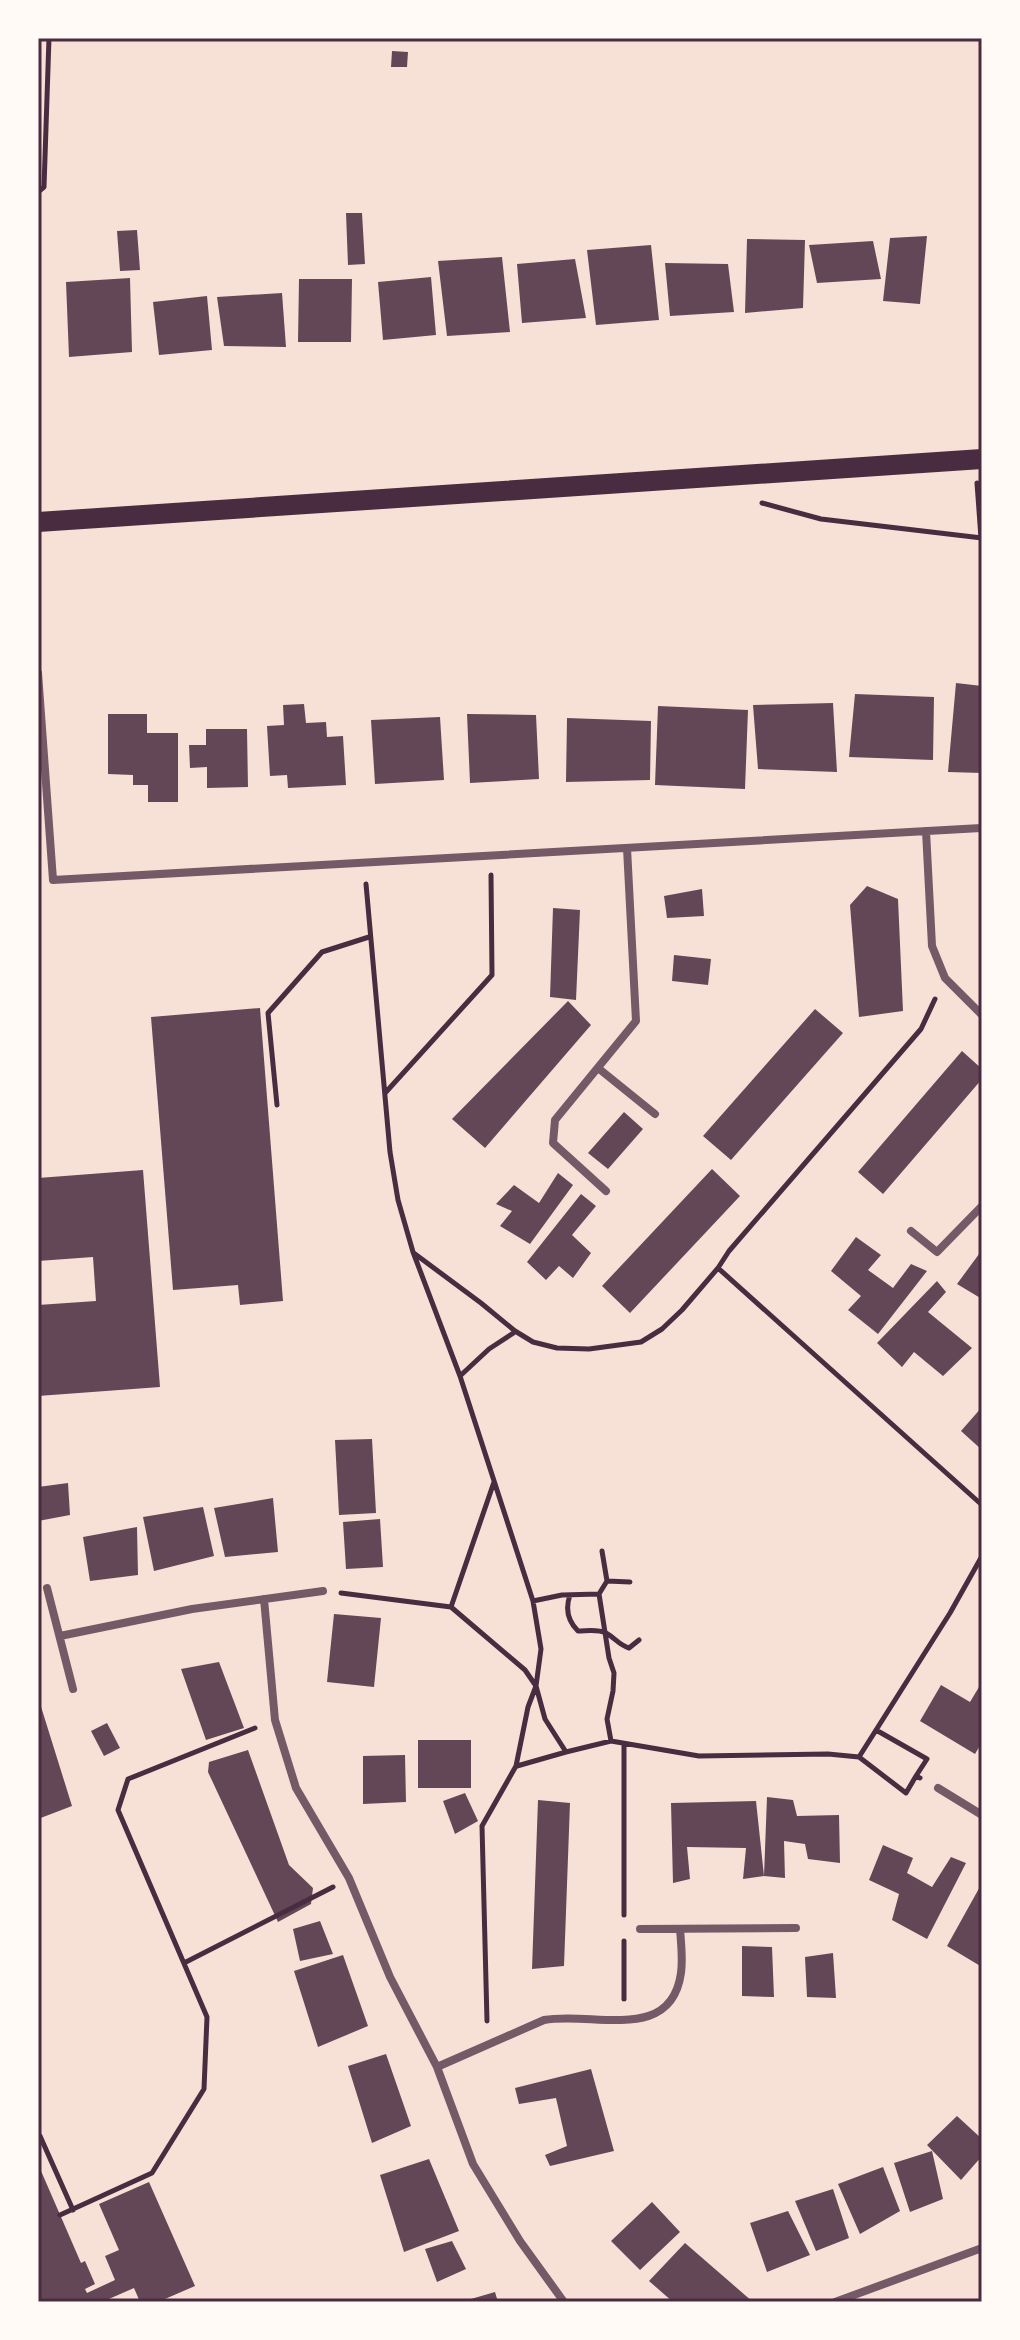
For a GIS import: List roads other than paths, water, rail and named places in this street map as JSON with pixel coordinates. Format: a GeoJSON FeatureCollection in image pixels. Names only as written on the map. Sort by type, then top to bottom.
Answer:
{"type":"FeatureCollection","features":[{"type":"Feature","properties":{"kind":"main road"},"geometry":{"type":"LineString","coordinates":[[38,522],[982,459]]}},
{"type":"Feature","properties":{"kind":"street"},"geometry":{"type":"LineString","coordinates":[[38,673],[53,880],[981,828]]}},
{"type":"Feature","properties":{"kind":"street"},"geometry":{"type":"LineString","coordinates":[[926,831],[932,946],[945,978],[982,1015]]}},
{"type":"Feature","properties":{"kind":"street"},"geometry":{"type":"LineString","coordinates":[[606,1191],[553,1143],[555,1120],[636,1021],[627,848]]}},
{"type":"Feature","properties":{"kind":"street"},"geometry":{"type":"LineString","coordinates":[[598,1068],[655,1114]]}},
{"type":"Feature","properties":{"kind":"street"},"geometry":{"type":"LineString","coordinates":[[911,1231],[937,1252],[982,1206]]}},
{"type":"Feature","properties":{"kind":"street"},"geometry":{"type":"LineString","coordinates":[[47,1588],[73,1689]]}},
{"type":"Feature","properties":{"kind":"street"},"geometry":{"type":"LineString","coordinates":[[60,1636],[192,1609],[323,1591]]}},
{"type":"Feature","properties":{"kind":"street"},"geometry":{"type":"LineString","coordinates":[[264,1599],[275,1720],[296,1788],[349,1878],[390,1977],[437,2067],[473,2164],[520,2241],[564,2302]]}},
{"type":"Feature","properties":{"kind":"street"},"geometry":{"type":"LineString","coordinates":[[938,1788],[982,1815]]}},
{"type":"Feature","properties":{"kind":"street"},"geometry":{"type":"LineString","coordinates":[[640,1929],[796,1928]]}},
{"type":"Feature","properties":{"kind":"street"},"geometry":{"type":"LineString","coordinates":[[437,2067],[544,2020],[559,2017],[624,2020],[647,2017],[666,2008],[677,1992],[681,1971],[680,1929]]}},
{"type":"Feature","properties":{"kind":"street"},"geometry":{"type":"LineString","coordinates":[[835,2302],[982,2248]]}}]}
